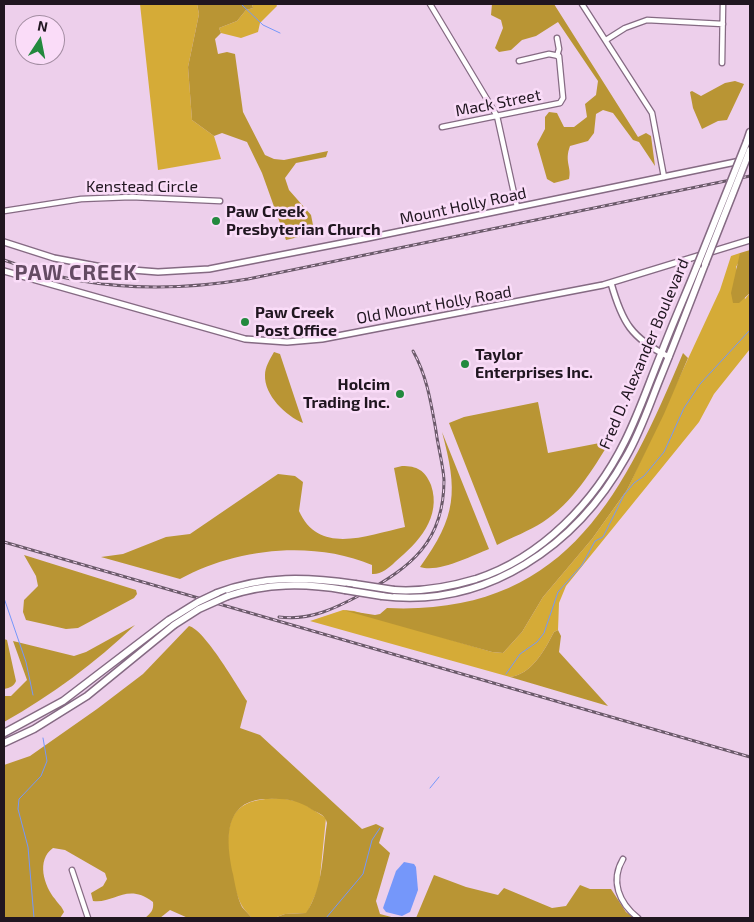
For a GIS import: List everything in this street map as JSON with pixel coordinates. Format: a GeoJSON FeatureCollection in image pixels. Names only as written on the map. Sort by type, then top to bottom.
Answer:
{"type":"FeatureCollection","features":[{"type":"Feature","properties":{"kind":"main road","name":"Fred D. Alexander Boulevard"},"geometry":{"type":"LineString","coordinates":[[4,743],[34,729],[87,696],[198,602],[218,594],[242,585],[286,578],[316,578],[394,590],[445,587],[482,577],[523,557],[551,536],[583,503],[611,466],[632,426],[750,132]]}},
{"type":"Feature","properties":{"kind":"main road","name":"Fred D. Alexander Boulevard"},"geometry":{"type":"LineString","coordinates":[[4,733],[63,701],[172,623],[228,596],[259,588],[313,585],[382,596],[410,598],[441,596],[475,588],[511,574],[552,546],[595,502],[620,467],[639,431],[750,150]]}},
{"type":"Feature","properties":{"kind":"street"},"geometry":{"type":"LineString","coordinates":[[430,4],[496,116],[517,207]]}},
{"type":"Feature","properties":{"kind":"street"},"geometry":{"type":"LineString","coordinates":[[582,4],[652,114],[664,177]]}},
{"type":"Feature","properties":{"kind":"street"},"geometry":{"type":"LineString","coordinates":[[722,63],[723,4]]}},
{"type":"Feature","properties":{"kind":"street"},"geometry":{"type":"LineString","coordinates":[[606,40],[625,28],[647,20],[723,24]]}},
{"type":"Feature","properties":{"kind":"street"},"geometry":{"type":"LineString","coordinates":[[519,61],[549,54],[557,56],[558,38]]}},
{"type":"Feature","properties":{"kind":"street","name":"Mack Street"},"geometry":{"type":"LineString","coordinates":[[442,127],[560,103],[563,98],[561,59],[557,56]]}},
{"type":"Feature","properties":{"kind":"street","name":"Mount Holly Road"},"geometry":{"type":"LineString","coordinates":[[4,242],[82,264],[136,271],[172,272],[244,263],[750,159]]}},
{"type":"Feature","properties":{"kind":"street","name":"Kenstead Circle"},"geometry":{"type":"LineString","coordinates":[[4,211],[70,201],[107,198],[157,197],[220,202]]}},
{"type":"Feature","properties":{"kind":"street","name":"Old Mount Holly Road"},"geometry":{"type":"LineString","coordinates":[[4,271],[233,336],[274,342],[322,339],[560,294],[611,283],[750,240]]}},
{"type":"Feature","properties":{"kind":"street"},"geometry":{"type":"LineString","coordinates":[[611,283],[625,324],[642,341],[669,357]]}},
{"type":"Feature","properties":{"kind":"street"},"geometry":{"type":"LineString","coordinates":[[623,859],[616,873],[616,882],[623,902],[638,918]]}},
{"type":"Feature","properties":{"kind":"street"},"geometry":{"type":"LineString","coordinates":[[72,870],[88,918]]}},
{"type":"Feature","properties":{"kind":"shaded area"},"geometry":{"type":"Polygon","coordinates":[[[140,4],[197,4],[199,14],[188,67],[192,120],[214,136],[221,159],[158,170],[140,4]]]}},
{"type":"Feature","properties":{"kind":"shaded area"},"geometry":{"type":"Polygon","coordinates":[[[197,4],[252,4],[253,8],[246,10],[237,21],[219,28],[221,33],[215,39],[218,54],[227,52],[235,54],[243,112],[265,155],[274,159],[284,160],[328,151],[326,157],[296,163],[285,178],[289,190],[311,215],[314,230],[311,234],[286,240],[262,173],[247,142],[222,133],[214,136],[192,120],[188,67],[199,14],[197,4]]]}},
{"type":"Feature","properties":{"kind":"shaded area"},"geometry":{"type":"Polygon","coordinates":[[[252,4],[276,4],[277,6],[260,23],[258,32],[241,38],[221,33],[219,28],[237,21],[246,10],[253,8],[252,4]]]}},
{"type":"Feature","properties":{"kind":"shaded area"},"geometry":{"type":"Polygon","coordinates":[[[492,4],[554,4],[638,137],[646,133],[651,136],[655,166],[639,142],[633,140],[613,113],[603,110],[596,114],[594,133],[588,141],[570,146],[568,152],[569,179],[554,183],[547,179],[537,144],[545,129],[545,117],[549,112],[557,113],[564,127],[574,127],[587,117],[585,104],[596,95],[598,81],[558,22],[536,36],[522,40],[511,50],[499,52],[495,48],[503,28],[501,20],[491,15],[492,4]]]}},
{"type":"Feature","properties":{"kind":"shaded area"},"geometry":{"type":"Polygon","coordinates":[[[735,81],[744,84],[727,120],[718,121],[702,129],[693,108],[690,92],[692,91],[701,96],[725,83],[735,81]]]}},
{"type":"Feature","properties":{"kind":"shaded area"},"geometry":{"type":"Polygon","coordinates":[[[750,250],[750,293],[739,303],[733,303],[731,293],[740,253],[750,250]]]}},
{"type":"Feature","properties":{"kind":"shaded area"},"geometry":{"type":"Polygon","coordinates":[[[740,253],[741,258],[736,267],[745,299],[750,293],[750,349],[714,394],[699,422],[566,586],[559,603],[558,630],[554,632],[541,654],[531,666],[518,675],[510,677],[310,621],[343,610],[354,611],[492,652],[503,653],[522,632],[543,597],[592,539],[627,490],[720,290],[731,256],[740,253]]]}},
{"type":"Feature","properties":{"kind":"shaded area"},"geometry":{"type":"Polygon","coordinates":[[[274,352],[280,354],[303,423],[283,410],[268,390],[265,372],[274,352]]]}},
{"type":"Feature","properties":{"kind":"shaded area"},"geometry":{"type":"Polygon","coordinates":[[[683,353],[688,358],[664,414],[627,490],[592,539],[543,597],[522,632],[503,653],[492,652],[343,610],[375,615],[380,614],[387,608],[448,605],[500,592],[543,569],[579,537],[610,499],[636,454],[683,353]]]}},
{"type":"Feature","properties":{"kind":"shaded area"},"geometry":{"type":"Polygon","coordinates":[[[538,402],[548,453],[610,441],[589,474],[572,496],[554,514],[527,531],[497,545],[449,423],[464,417],[538,402]]]}},
{"type":"Feature","properties":{"kind":"shaded area"},"geometry":{"type":"Polygon","coordinates":[[[442,432],[489,549],[445,566],[436,568],[420,567],[441,533],[451,502],[451,471],[442,432]]]}},
{"type":"Feature","properties":{"kind":"shaded area"},"geometry":{"type":"Polygon","coordinates":[[[402,466],[416,468],[426,476],[434,497],[431,518],[412,546],[390,567],[378,573],[372,574],[372,565],[349,557],[325,552],[300,550],[250,554],[225,560],[202,568],[180,579],[101,557],[123,554],[166,537],[190,534],[278,474],[295,476],[303,482],[299,511],[308,525],[319,534],[332,538],[346,539],[405,527],[394,468],[402,466]]]}},
{"type":"Feature","properties":{"kind":"shaded area"},"geometry":{"type":"Polygon","coordinates":[[[24,555],[136,590],[137,594],[134,598],[78,628],[66,629],[26,620],[23,612],[24,600],[38,586],[36,576],[24,555]]]}},
{"type":"Feature","properties":{"kind":"shaded area"},"geometry":{"type":"Polygon","coordinates":[[[135,625],[72,678],[4,722],[4,696],[11,696],[27,680],[13,641],[74,656],[86,652],[135,625]]]}},
{"type":"Feature","properties":{"kind":"shaded area"},"geometry":{"type":"Polygon","coordinates":[[[189,626],[196,630],[212,648],[247,701],[240,728],[260,735],[362,829],[376,824],[384,828],[379,843],[390,853],[376,901],[380,914],[395,918],[274,918],[285,914],[306,913],[312,903],[319,881],[327,823],[323,816],[301,804],[285,799],[268,799],[253,801],[242,806],[235,814],[229,836],[229,849],[236,891],[242,907],[252,918],[188,918],[170,910],[160,918],[145,918],[152,911],[153,902],[144,896],[136,894],[93,901],[91,893],[103,886],[107,879],[105,873],[65,850],[53,848],[48,853],[43,866],[45,880],[51,894],[64,912],[60,918],[4,918],[4,765],[30,756],[97,709],[143,674],[189,626]]]}},
{"type":"Feature","properties":{"kind":"shaded area"},"geometry":{"type":"Polygon","coordinates":[[[558,630],[561,636],[559,652],[608,706],[510,677],[518,675],[531,666],[541,654],[554,632],[558,630]]]}},
{"type":"Feature","properties":{"kind":"shaded area"},"geometry":{"type":"Polygon","coordinates":[[[4,639],[7,640],[16,681],[12,686],[4,689],[4,639]]]}},
{"type":"Feature","properties":{"kind":"shaded area"},"geometry":{"type":"Polygon","coordinates":[[[280,798],[301,802],[326,818],[319,887],[307,913],[285,914],[274,918],[252,918],[242,906],[231,872],[228,845],[231,821],[236,812],[245,804],[256,800],[280,798]]]}},
{"type":"Feature","properties":{"kind":"shaded area"},"geometry":{"type":"Polygon","coordinates":[[[434,875],[466,887],[498,895],[504,888],[552,908],[566,906],[580,885],[590,889],[611,889],[626,912],[634,918],[416,918],[434,875]]]}},
{"type":"Feature","properties":{"kind":"water"},"geometry":{"type":"Polygon","coordinates":[[[404,862],[414,864],[416,867],[418,890],[410,912],[402,916],[386,912],[383,908],[396,871],[404,862]]]}},
{"type":"Feature","properties":{"kind":"waterway"},"geometry":{"type":"LineString","coordinates":[[241,4],[263,25],[280,33]]}},
{"type":"Feature","properties":{"kind":"waterway"},"geometry":{"type":"LineString","coordinates":[[506,674],[520,654],[537,642],[544,633],[558,592],[582,565],[595,541],[603,537],[624,495],[634,483],[644,476],[664,452],[684,408],[700,384],[750,330]]}},
{"type":"Feature","properties":{"kind":"waterway"},"geometry":{"type":"LineString","coordinates":[[4,598],[26,662],[33,695]]}},
{"type":"Feature","properties":{"kind":"waterway"},"geometry":{"type":"LineString","coordinates":[[34,918],[28,847],[18,809],[19,799],[41,776],[47,761],[43,738]]}},
{"type":"Feature","properties":{"kind":"waterway"},"geometry":{"type":"LineString","coordinates":[[430,788],[439,777]]}},
{"type":"Feature","properties":{"kind":"waterway"},"geometry":{"type":"LineString","coordinates":[[326,918],[363,874],[372,840],[380,828]]}},
{"type":"Feature","properties":{"kind":"railway"},"geometry":{"type":"LineString","coordinates":[[4,260],[64,278],[94,283],[155,287],[217,283],[248,279],[750,176]]}},
{"type":"Feature","properties":{"kind":"railway"},"geometry":{"type":"LineString","coordinates":[[279,617],[290,618],[312,615],[362,594],[395,574],[421,550],[431,536],[438,520],[444,480],[428,390],[422,370],[413,351]]}},
{"type":"Feature","properties":{"kind":"railway"},"geometry":{"type":"LineString","coordinates":[[4,542],[750,757]]}},
{"type":"Feature","properties":{"kind":"place","name":"Paw Creek Presbyterian Church"},"geometry":{"type":"Point","coordinates":[216,221]}},
{"type":"Feature","properties":{"kind":"place","name":"Paw Creek Post Office"},"geometry":{"type":"Point","coordinates":[245,322]}},
{"type":"Feature","properties":{"kind":"place","name":"Taylor Enterprises Inc."},"geometry":{"type":"Point","coordinates":[465,364]}},
{"type":"Feature","properties":{"kind":"place","name":"Holcim Trading Inc."},"geometry":{"type":"Point","coordinates":[400,394]}},
{"type":"Feature","properties":{"kind":"district","name":"PAW CREEK"},"geometry":{"type":"Point","coordinates":[76,273]}}]}
